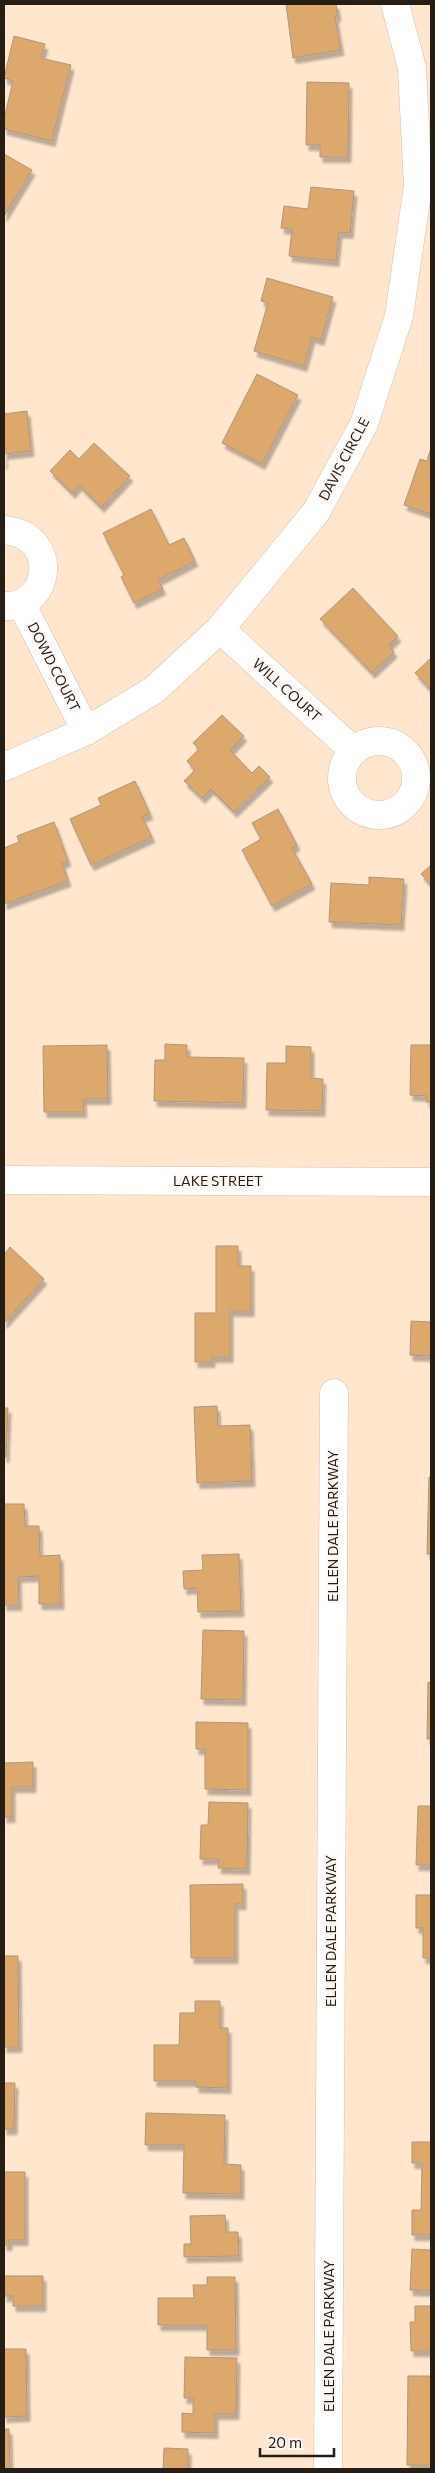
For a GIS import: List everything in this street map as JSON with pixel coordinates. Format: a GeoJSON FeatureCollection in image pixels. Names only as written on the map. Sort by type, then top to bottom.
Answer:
{"type":"FeatureCollection","features":[{"type":"Feature","properties":{"kind":"street","name":"DAVIS CIRCLE"},"geometry":{"type":"LineString","coordinates":[[4,767],[86,731],[154,690],[220,629],[316,512],[364,424],[399,316],[418,186],[412,68],[396,4]]}},
{"type":"Feature","properties":{"kind":"street","name":"DOWD COURT"},"geometry":{"type":"LineString","coordinates":[[4,530],[17,532],[29,538],[37,547],[43,559],[44,572],[40,585],[32,596],[13,604],[86,731]]}},
{"type":"Feature","properties":{"kind":"street","name":"WILL COURT"},"geometry":{"type":"LineString","coordinates":[[220,629],[354,751]]}},
{"type":"Feature","properties":{"kind":"street","name":"LAKE STREET"},"geometry":{"type":"LineString","coordinates":[[4,1180],[431,1182]]}},
{"type":"Feature","properties":{"kind":"street","name":"ELLEN DALE PARKWAY"},"geometry":{"type":"LineString","coordinates":[[328,2469],[334,1393]]}},
{"type":"Feature","properties":{"kind":"building"},"geometry":{"type":"Polygon","coordinates":[[[286,4],[336,4],[338,16],[335,16],[341,50],[293,58],[286,4]]]}},
{"type":"Feature","properties":{"kind":"building"},"geometry":{"type":"Polygon","coordinates":[[[14,36],[45,44],[41,58],[71,65],[52,141],[4,129],[4,119],[13,81],[4,78],[14,36]]]}},
{"type":"Feature","properties":{"kind":"building"},"geometry":{"type":"Polygon","coordinates":[[[307,82],[349,83],[348,157],[320,157],[320,145],[306,145],[307,82]]]}},
{"type":"Feature","properties":{"kind":"building"},"geometry":{"type":"Polygon","coordinates":[[[4,154],[32,170],[4,216],[4,154]]]}},
{"type":"Feature","properties":{"kind":"building"},"geometry":{"type":"Polygon","coordinates":[[[311,187],[354,191],[350,233],[339,232],[336,261],[289,256],[292,229],[281,228],[284,206],[308,209],[311,187]]]}},
{"type":"Feature","properties":{"kind":"building"},"geometry":{"type":"Polygon","coordinates":[[[267,278],[333,297],[321,340],[312,337],[304,366],[254,351],[268,303],[261,301],[267,278]]]}},
{"type":"Feature","properties":{"kind":"building"},"geometry":{"type":"Polygon","coordinates":[[[257,374],[298,395],[262,464],[222,443],[257,374]]]}},
{"type":"Feature","properties":{"kind":"building"},"geometry":{"type":"Polygon","coordinates":[[[27,411],[31,451],[4,454],[4,414],[27,411]]]}},
{"type":"Feature","properties":{"kind":"building"},"geometry":{"type":"Polygon","coordinates":[[[94,443],[130,476],[101,507],[79,485],[72,493],[50,471],[70,450],[79,459],[94,443]]]}},
{"type":"Feature","properties":{"kind":"building"},"geometry":{"type":"Polygon","coordinates":[[[431,448],[431,514],[404,505],[420,459],[427,461],[431,448]]]}},
{"type":"Feature","properties":{"kind":"building"},"geometry":{"type":"Polygon","coordinates":[[[151,509],[169,545],[184,538],[195,561],[158,580],[163,589],[134,603],[121,577],[124,575],[103,533],[151,509]]]}},
{"type":"Feature","properties":{"kind":"building"},"geometry":{"type":"Polygon","coordinates":[[[353,588],[398,636],[389,645],[394,652],[372,673],[320,619],[353,588]]]}},
{"type":"Feature","properties":{"kind":"building"},"geometry":{"type":"Polygon","coordinates":[[[431,658],[431,690],[415,673],[431,658]]]}},
{"type":"Feature","properties":{"kind":"building"},"geometry":{"type":"Polygon","coordinates":[[[222,715],[244,736],[230,750],[252,773],[259,766],[270,777],[234,812],[211,789],[202,798],[184,781],[195,770],[187,761],[199,749],[193,743],[222,715]]]}},
{"type":"Feature","properties":{"kind":"building"},"geometry":{"type":"Polygon","coordinates":[[[135,781],[150,814],[142,817],[152,837],[91,865],[70,819],[101,805],[98,798],[135,781]]]}},
{"type":"Feature","properties":{"kind":"building"},"geometry":{"type":"Polygon","coordinates":[[[278,809],[297,845],[292,848],[312,884],[272,906],[242,850],[261,839],[252,823],[278,809]]]}},
{"type":"Feature","properties":{"kind":"building"},"geometry":{"type":"Polygon","coordinates":[[[54,822],[68,861],[62,863],[68,881],[4,904],[4,848],[19,842],[17,836],[54,822]]]}},
{"type":"Feature","properties":{"kind":"building"},"geometry":{"type":"Polygon","coordinates":[[[431,865],[431,885],[421,874],[431,865]]]}},
{"type":"Feature","properties":{"kind":"building"},"geometry":{"type":"Polygon","coordinates":[[[369,877],[404,879],[401,925],[329,922],[331,883],[369,885],[369,877]]]}},
{"type":"Feature","properties":{"kind":"building"},"geometry":{"type":"Polygon","coordinates":[[[165,1044],[187,1045],[187,1057],[244,1058],[243,1103],[154,1101],[155,1060],[165,1060],[165,1044]]]}},
{"type":"Feature","properties":{"kind":"building"},"geometry":{"type":"Polygon","coordinates":[[[107,1045],[108,1099],[83,1099],[84,1112],[44,1112],[43,1046],[107,1045]]]}},
{"type":"Feature","properties":{"kind":"building"},"geometry":{"type":"Polygon","coordinates":[[[411,1045],[431,1045],[431,1102],[426,1102],[427,1096],[410,1095],[411,1045]]]}},
{"type":"Feature","properties":{"kind":"building"},"geometry":{"type":"Polygon","coordinates":[[[286,1046],[311,1047],[311,1078],[323,1079],[322,1111],[266,1110],[267,1063],[286,1063],[286,1046]]]}},
{"type":"Feature","properties":{"kind":"building"},"geometry":{"type":"Polygon","coordinates":[[[216,1246],[238,1246],[238,1266],[251,1266],[251,1311],[230,1311],[230,1357],[212,1357],[212,1362],[195,1362],[195,1313],[216,1313],[216,1246]]]}},
{"type":"Feature","properties":{"kind":"building"},"geometry":{"type":"Polygon","coordinates":[[[10,1247],[44,1279],[4,1323],[4,1255],[10,1247]]]}},
{"type":"Feature","properties":{"kind":"building"},"geometry":{"type":"Polygon","coordinates":[[[411,1321],[431,1322],[431,1356],[410,1355],[411,1321]]]}},
{"type":"Feature","properties":{"kind":"building"},"geometry":{"type":"Polygon","coordinates":[[[217,1406],[218,1426],[250,1425],[252,1481],[197,1483],[194,1407],[217,1406]]]}},
{"type":"Feature","properties":{"kind":"building"},"geometry":{"type":"Polygon","coordinates":[[[4,1408],[8,1408],[6,1457],[4,1457],[4,1408]]]}},
{"type":"Feature","properties":{"kind":"building"},"geometry":{"type":"Polygon","coordinates":[[[429,1477],[431,1477],[431,1554],[427,1554],[429,1477]]]}},
{"type":"Feature","properties":{"kind":"building"},"geometry":{"type":"Polygon","coordinates":[[[4,1504],[24,1504],[25,1526],[39,1526],[40,1556],[60,1555],[61,1604],[39,1604],[39,1576],[18,1577],[19,1605],[4,1605],[4,1504]]]}},
{"type":"Feature","properties":{"kind":"building"},"geometry":{"type":"Polygon","coordinates":[[[239,1554],[241,1611],[198,1612],[197,1588],[184,1589],[183,1571],[203,1570],[202,1555],[239,1554]]]}},
{"type":"Feature","properties":{"kind":"building"},"geometry":{"type":"Polygon","coordinates":[[[203,1630],[244,1631],[243,1700],[201,1699],[203,1630]]]}},
{"type":"Feature","properties":{"kind":"building"},"geometry":{"type":"Polygon","coordinates":[[[428,1682],[431,1683],[431,1739],[427,1739],[428,1682]]]}},
{"type":"Feature","properties":{"kind":"building"},"geometry":{"type":"Polygon","coordinates":[[[196,1722],[248,1723],[248,1790],[205,1789],[205,1749],[196,1749],[196,1722]]]}},
{"type":"Feature","properties":{"kind":"building"},"geometry":{"type":"Polygon","coordinates":[[[33,1762],[33,1787],[12,1787],[12,1817],[4,1817],[4,1763],[33,1762]]]}},
{"type":"Feature","properties":{"kind":"building"},"geometry":{"type":"Polygon","coordinates":[[[209,1802],[248,1803],[247,1869],[218,1868],[219,1859],[200,1859],[201,1825],[208,1825],[209,1802]]]}},
{"type":"Feature","properties":{"kind":"building"},"geometry":{"type":"Polygon","coordinates":[[[418,1806],[431,1806],[431,1865],[416,1865],[418,1806]]]}},
{"type":"Feature","properties":{"kind":"building"},"geometry":{"type":"Polygon","coordinates":[[[243,1884],[243,1904],[235,1904],[235,1958],[191,1958],[190,1885],[243,1884]]]}},
{"type":"Feature","properties":{"kind":"building"},"geometry":{"type":"Polygon","coordinates":[[[416,1895],[431,1895],[431,1958],[423,1958],[423,1928],[416,1928],[416,1895]]]}},
{"type":"Feature","properties":{"kind":"building"},"geometry":{"type":"Polygon","coordinates":[[[4,1956],[18,1956],[19,2047],[4,2047],[4,1956]]]}},
{"type":"Feature","properties":{"kind":"building"},"geometry":{"type":"Polygon","coordinates":[[[195,2001],[220,2001],[220,2028],[228,2028],[228,2088],[196,2087],[196,2081],[154,2081],[154,2045],[179,2045],[180,2013],[195,2013],[195,2001]]]}},
{"type":"Feature","properties":{"kind":"building"},"geometry":{"type":"Polygon","coordinates":[[[4,2083],[15,2083],[14,2129],[4,2129],[4,2083]]]}},
{"type":"Feature","properties":{"kind":"building"},"geometry":{"type":"Polygon","coordinates":[[[146,2113],[225,2115],[224,2164],[241,2165],[241,2194],[183,2193],[184,2145],[145,2145],[146,2113]]]}},
{"type":"Feature","properties":{"kind":"building"},"geometry":{"type":"Polygon","coordinates":[[[412,2142],[431,2142],[431,2235],[412,2235],[412,2210],[421,2210],[422,2163],[412,2163],[412,2142]]]}},
{"type":"Feature","properties":{"kind":"building"},"geometry":{"type":"Polygon","coordinates":[[[4,2172],[25,2172],[25,2240],[9,2240],[9,2245],[4,2245],[4,2172]]]}},
{"type":"Feature","properties":{"kind":"building"},"geometry":{"type":"Polygon","coordinates":[[[225,2215],[226,2232],[238,2232],[239,2256],[184,2257],[184,2244],[191,2244],[190,2216],[225,2215]]]}},
{"type":"Feature","properties":{"kind":"building"},"geometry":{"type":"Polygon","coordinates":[[[412,2249],[431,2250],[431,2291],[410,2290],[412,2249]]]}},
{"type":"Feature","properties":{"kind":"building"},"geometry":{"type":"Polygon","coordinates":[[[4,2276],[43,2276],[43,2306],[13,2306],[13,2296],[4,2296],[4,2276]]]}},
{"type":"Feature","properties":{"kind":"building"},"geometry":{"type":"Polygon","coordinates":[[[207,2277],[235,2277],[236,2350],[207,2350],[207,2325],[158,2325],[158,2298],[194,2298],[193,2285],[207,2285],[207,2277]]]}},
{"type":"Feature","properties":{"kind":"building"},"geometry":{"type":"Polygon","coordinates":[[[415,2306],[431,2306],[431,2351],[411,2351],[410,2322],[415,2322],[415,2306]]]}},
{"type":"Feature","properties":{"kind":"building"},"geometry":{"type":"Polygon","coordinates":[[[4,2349],[26,2349],[27,2416],[4,2417],[4,2349]]]}},
{"type":"Feature","properties":{"kind":"building"},"geometry":{"type":"Polygon","coordinates":[[[185,2357],[237,2358],[236,2414],[215,2414],[215,2433],[182,2432],[182,2413],[193,2414],[193,2398],[184,2398],[185,2357]]]}},
{"type":"Feature","properties":{"kind":"building"},"geometry":{"type":"Polygon","coordinates":[[[408,2376],[431,2376],[431,2465],[407,2465],[408,2376]]]}},
{"type":"Feature","properties":{"kind":"building"},"geometry":{"type":"Polygon","coordinates":[[[4,2429],[9,2429],[10,2469],[4,2469],[4,2429]]]}},
{"type":"Feature","properties":{"kind":"building"},"geometry":{"type":"Polygon","coordinates":[[[164,2448],[188,2449],[188,2469],[163,2469],[164,2448]]]}}]}
